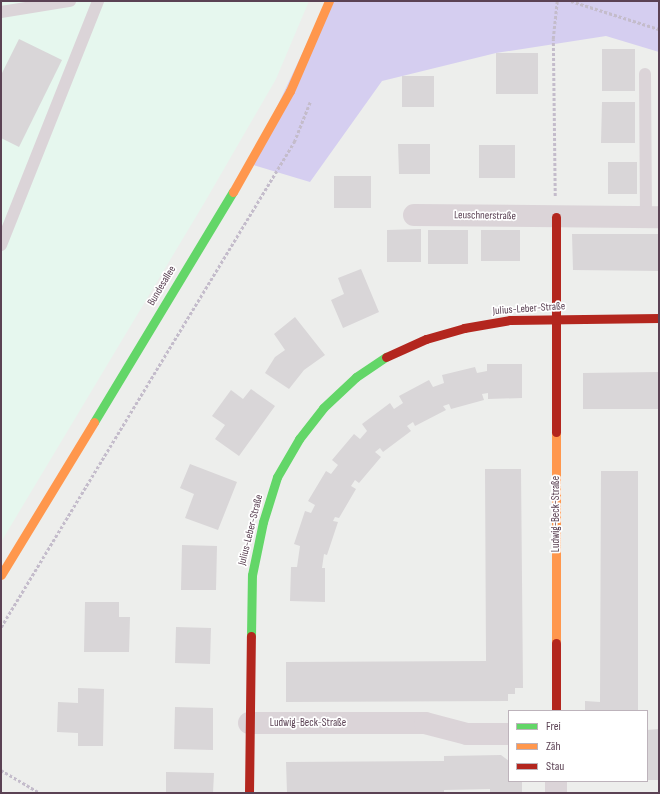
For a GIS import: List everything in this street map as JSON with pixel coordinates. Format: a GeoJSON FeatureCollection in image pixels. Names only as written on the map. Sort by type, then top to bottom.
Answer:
{"type":"FeatureCollection","features":[{"type":"Feature","properties":{"kind":"street","name":"Bundesallee"},"geometry":{"type":"LineString","coordinates":[[1,575],[250,164],[290,91],[329,1]]}},
{"type":"Feature","properties":{"kind":"street","name":"Leuschnerstraße"},"geometry":{"type":"LineString","coordinates":[[414,215],[556,218],[653,217]]}},
{"type":"Feature","properties":{"kind":"street"},"geometry":{"type":"LineString","coordinates":[[556,218],[556,318]]}},
{"type":"Feature","properties":{"kind":"street","name":"Julius-Leber-Straße"},"geometry":{"type":"LineString","coordinates":[[249,793],[252,574],[263,522],[277,477],[299,438],[323,408],[356,377],[383,360],[426,339],[464,328],[510,320],[556,318],[659,318]]}},
{"type":"Feature","properties":{"kind":"street","name":"Ludwig-Beck-Straße"},"geometry":{"type":"LineString","coordinates":[[556,318],[556,710]]}},
{"type":"Feature","properties":{"kind":"street","name":"Ludwig-Beck-Straße"},"geometry":{"type":"LineString","coordinates":[[249,723],[425,723],[467,734],[508,734]]}},
{"type":"Feature","properties":{"kind":"street"},"geometry":{"type":"LineString","coordinates":[[556,782],[556,793]]}},
{"type":"Feature","properties":{"kind":"lane"},"geometry":{"type":"LineString","coordinates":[[1,12],[70,1]]}},
{"type":"Feature","properties":{"kind":"lane"},"geometry":{"type":"LineString","coordinates":[[1,245],[98,1]]}},
{"type":"Feature","properties":{"kind":"lane"},"geometry":{"type":"LineString","coordinates":[[645,74],[653,217]]}},
{"type":"Feature","properties":{"kind":"path"},"geometry":{"type":"LineString","coordinates":[[556,218],[553,39],[557,1]]}},
{"type":"Feature","properties":{"kind":"path"},"geometry":{"type":"LineString","coordinates":[[571,1],[659,29]]}},
{"type":"Feature","properties":{"kind":"path"},"geometry":{"type":"LineString","coordinates":[[1,627],[294,142],[311,99]]}},
{"type":"Feature","properties":{"kind":"path"},"geometry":{"type":"LineString","coordinates":[[1,770],[40,793]]}},
{"type":"Feature","properties":{"kind":"shaded area"},"geometry":{"type":"Polygon","coordinates":[[[1,1],[309,1],[276,79],[206,200],[1,542],[1,1]]]}},
{"type":"Feature","properties":{"kind":"shaded area"},"geometry":{"type":"Polygon","coordinates":[[[327,1],[659,1],[659,52],[606,36],[496,53],[382,81],[310,182],[250,164],[327,1]]]}},
{"type":"Feature","properties":{"kind":"building"},"geometry":{"type":"Polygon","coordinates":[[[19,39],[62,60],[19,147],[1,138],[1,75],[19,39]]]}},
{"type":"Feature","properties":{"kind":"building"},"geometry":{"type":"Polygon","coordinates":[[[602,49],[635,49],[635,91],[602,91],[602,49]]]}},
{"type":"Feature","properties":{"kind":"building"},"geometry":{"type":"Polygon","coordinates":[[[496,53],[538,53],[538,94],[496,94],[496,53]]]}},
{"type":"Feature","properties":{"kind":"building"},"geometry":{"type":"Polygon","coordinates":[[[402,76],[434,76],[434,107],[402,107],[402,76]]]}},
{"type":"Feature","properties":{"kind":"building"},"geometry":{"type":"Polygon","coordinates":[[[602,102],[635,102],[635,143],[601,143],[602,102]]]}},
{"type":"Feature","properties":{"kind":"building"},"geometry":{"type":"Polygon","coordinates":[[[398,144],[430,144],[430,174],[399,174],[398,144]]]}},
{"type":"Feature","properties":{"kind":"building"},"geometry":{"type":"Polygon","coordinates":[[[479,145],[515,145],[515,178],[479,178],[479,145]]]}},
{"type":"Feature","properties":{"kind":"building"},"geometry":{"type":"Polygon","coordinates":[[[608,162],[637,162],[637,194],[608,194],[608,162]]]}},
{"type":"Feature","properties":{"kind":"building"},"geometry":{"type":"Polygon","coordinates":[[[334,176],[371,176],[371,208],[334,208],[334,176]]]}},
{"type":"Feature","properties":{"kind":"building"},"geometry":{"type":"Polygon","coordinates":[[[421,229],[421,262],[387,262],[387,230],[421,229]]]}},
{"type":"Feature","properties":{"kind":"building"},"geometry":{"type":"Polygon","coordinates":[[[428,230],[468,230],[468,264],[428,264],[428,230]]]}},
{"type":"Feature","properties":{"kind":"building"},"geometry":{"type":"Polygon","coordinates":[[[481,230],[520,230],[520,261],[481,261],[481,230]]]}},
{"type":"Feature","properties":{"kind":"building"},"geometry":{"type":"Polygon","coordinates":[[[572,234],[659,234],[659,271],[573,270],[572,234]]]}},
{"type":"Feature","properties":{"kind":"building"},"geometry":{"type":"Polygon","coordinates":[[[361,269],[379,312],[343,328],[331,300],[344,294],[338,278],[361,269]]]}},
{"type":"Feature","properties":{"kind":"building"},"geometry":{"type":"Polygon","coordinates":[[[295,317],[325,355],[304,370],[289,389],[265,373],[275,357],[285,350],[274,334],[295,317]]]}},
{"type":"Feature","properties":{"kind":"building"},"geometry":{"type":"Polygon","coordinates":[[[487,364],[522,364],[522,398],[488,399],[488,393],[482,394],[484,400],[451,409],[449,404],[443,406],[446,410],[415,426],[413,422],[407,426],[411,431],[383,452],[380,448],[375,452],[381,457],[359,483],[355,480],[351,486],[356,489],[339,518],[335,517],[333,521],[338,522],[327,555],[324,554],[322,568],[325,568],[325,602],[290,601],[291,567],[297,567],[300,546],[294,544],[305,511],[311,513],[315,505],[308,501],[326,471],[331,474],[338,465],[332,460],[354,434],[360,439],[367,431],[362,424],[390,403],[394,409],[403,403],[399,396],[429,380],[433,387],[444,383],[442,375],[475,367],[477,373],[487,371],[487,364]]]}},
{"type":"Feature","properties":{"kind":"building"},"geometry":{"type":"Polygon","coordinates":[[[659,372],[659,409],[583,409],[583,373],[659,372]]]}},
{"type":"Feature","properties":{"kind":"building"},"geometry":{"type":"Polygon","coordinates":[[[251,389],[275,406],[239,456],[215,439],[225,425],[212,416],[231,390],[243,399],[251,389]]]}},
{"type":"Feature","properties":{"kind":"building"},"geometry":{"type":"Polygon","coordinates":[[[190,464],[237,482],[218,530],[185,518],[194,494],[180,488],[190,464]]]}},
{"type":"Feature","properties":{"kind":"building"},"geometry":{"type":"Polygon","coordinates":[[[485,469],[521,469],[523,688],[515,688],[515,694],[508,694],[508,701],[286,702],[286,662],[486,661],[485,469]]]}},
{"type":"Feature","properties":{"kind":"building"},"geometry":{"type":"Polygon","coordinates":[[[601,471],[638,471],[638,710],[585,710],[585,701],[600,702],[601,471]]]}},
{"type":"Feature","properties":{"kind":"building"},"geometry":{"type":"Polygon","coordinates":[[[182,545],[217,546],[216,590],[181,590],[182,545]]]}},
{"type":"Feature","properties":{"kind":"building"},"geometry":{"type":"Polygon","coordinates":[[[85,602],[119,602],[119,617],[130,617],[129,652],[84,652],[85,602]]]}},
{"type":"Feature","properties":{"kind":"building"},"geometry":{"type":"Polygon","coordinates":[[[176,627],[211,628],[210,664],[175,663],[176,627]]]}},
{"type":"Feature","properties":{"kind":"building"},"geometry":{"type":"Polygon","coordinates":[[[78,688],[104,689],[103,746],[78,746],[78,733],[57,732],[58,702],[78,703],[78,688]]]}},
{"type":"Feature","properties":{"kind":"building"},"geometry":{"type":"Polygon","coordinates":[[[175,707],[213,708],[213,750],[174,749],[175,707]]]}},
{"type":"Feature","properties":{"kind":"building"},"geometry":{"type":"Polygon","coordinates":[[[659,729],[659,780],[648,780],[648,730],[659,729]]]}},
{"type":"Feature","properties":{"kind":"building"},"geometry":{"type":"Polygon","coordinates":[[[501,755],[508,760],[508,782],[522,782],[522,793],[490,793],[490,789],[444,790],[444,793],[287,793],[286,762],[444,761],[444,756],[501,755]]]}},
{"type":"Feature","properties":{"kind":"building"},"geometry":{"type":"Polygon","coordinates":[[[166,772],[214,773],[213,793],[166,793],[166,772]]]}},
{"type":"Feature","properties":{"kind":"traffic: fast"},"geometry":{"type":"LineString","coordinates":[[94,422],[233,192]]}},
{"type":"Feature","properties":{"kind":"traffic: fast"},"geometry":{"type":"LineString","coordinates":[[251,636],[252,575],[263,522],[277,477],[299,439],[323,408],[356,377],[386,357]]}},
{"type":"Feature","properties":{"kind":"traffic: slow"},"geometry":{"type":"LineString","coordinates":[[233,192],[290,91],[329,1]]}},
{"type":"Feature","properties":{"kind":"traffic: slow"},"geometry":{"type":"LineString","coordinates":[[1,575],[94,422]]}},
{"type":"Feature","properties":{"kind":"traffic: slow"},"geometry":{"type":"LineString","coordinates":[[556,432],[556,643]]}},
{"type":"Feature","properties":{"kind":"traffic: jam"},"geometry":{"type":"LineString","coordinates":[[556,217],[556,432]]}},
{"type":"Feature","properties":{"kind":"traffic: jam"},"geometry":{"type":"LineString","coordinates":[[386,357],[426,339],[464,328],[510,320],[659,318]]}},
{"type":"Feature","properties":{"kind":"traffic: jam"},"geometry":{"type":"LineString","coordinates":[[249,793],[251,636]]}},
{"type":"Feature","properties":{"kind":"traffic: jam"},"geometry":{"type":"LineString","coordinates":[[556,643],[556,710]]}}]}
